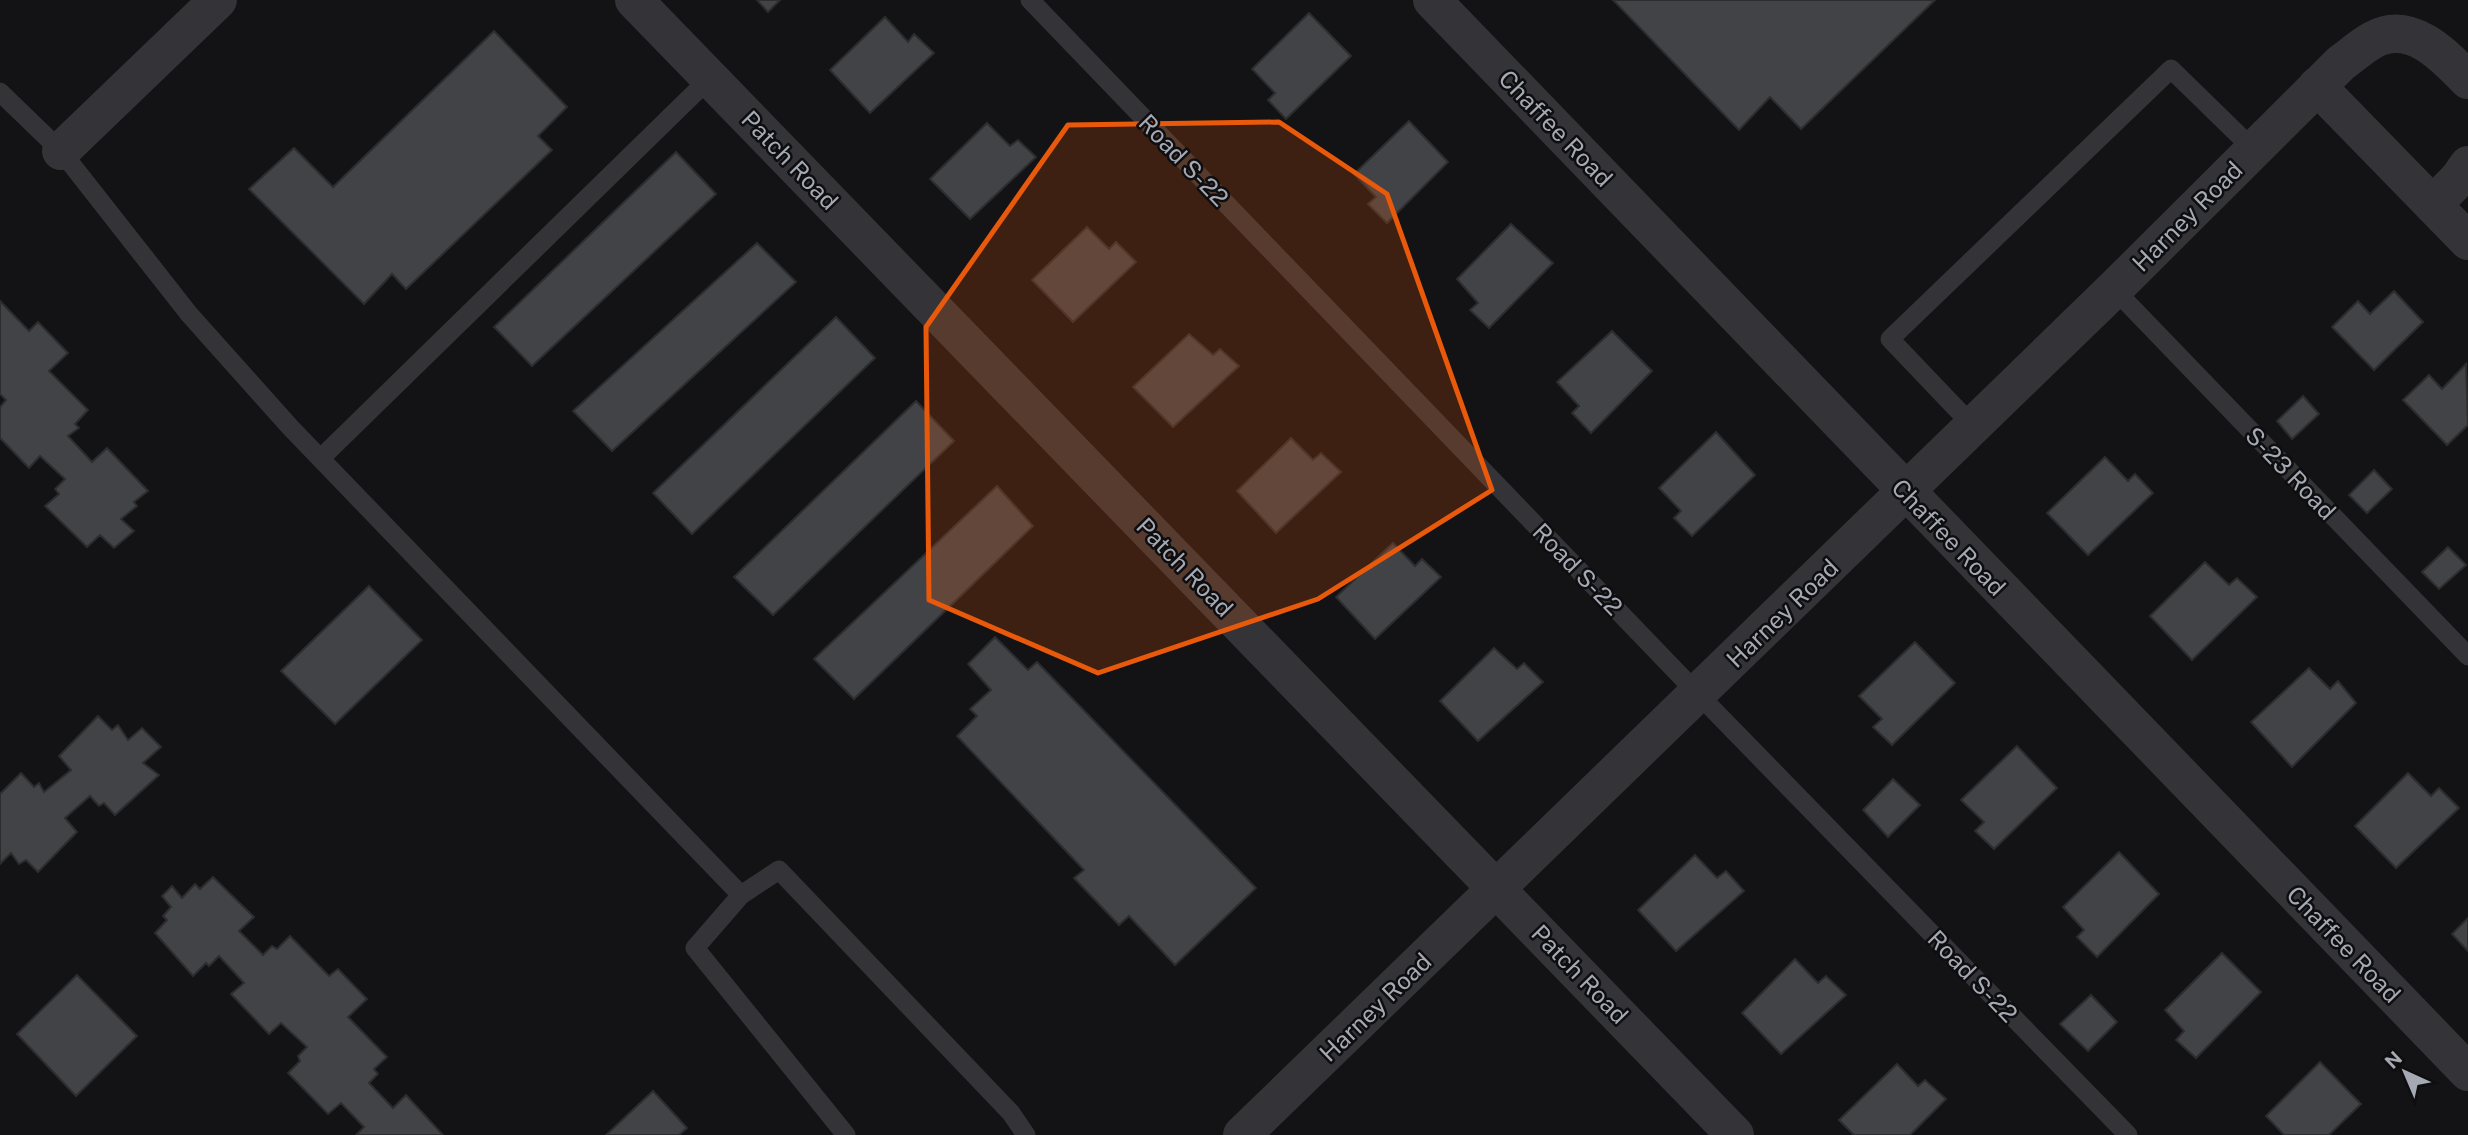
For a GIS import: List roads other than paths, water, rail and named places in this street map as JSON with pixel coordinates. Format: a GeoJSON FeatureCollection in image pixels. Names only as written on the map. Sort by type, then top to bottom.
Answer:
{"type":"FeatureCollection","features":[{"type":"Feature","properties":{"kind":"street"},"geometry":{"type":"LineString","coordinates":[[61,151],[218,0]]}},
{"type":"Feature","properties":{"kind":"street","name":"Patch Road"},"geometry":{"type":"LineString","coordinates":[[634,0],[1735,1135]]}},
{"type":"Feature","properties":{"kind":"street","name":"Chaffee Road"},"geometry":{"type":"LineString","coordinates":[[1432,0],[2468,1072]]}},
{"type":"Feature","properties":{"kind":"street","name":"Harney Road"},"geometry":{"type":"LineString","coordinates":[[1242,1135],[1906,492],[2342,63],[2375,38],[2402,34],[2425,41],[2468,79]]}},
{"type":"Feature","properties":{"kind":"street"},"geometry":{"type":"LineString","coordinates":[[2317,86],[2468,241]]}},
{"type":"Feature","properties":{"kind":"street"},"geometry":{"type":"LineString","coordinates":[[2433,205],[2459,178],[2468,164]]}},
{"type":"Feature","properties":{"kind":"lane","name":"Road S-22"},"geometry":{"type":"LineString","coordinates":[[1030,0],[1698,694],[2128,1135]]}},
{"type":"Feature","properties":{"kind":"lane"},"geometry":{"type":"LineString","coordinates":[[1973,426],[1890,339],[2171,69],[2254,150]]}},
{"type":"Feature","properties":{"kind":"lane"},"geometry":{"type":"LineString","coordinates":[[321,458],[710,78]]}},
{"type":"Feature","properties":{"kind":"lane"},"geometry":{"type":"LineString","coordinates":[[0,92],[61,151],[189,314],[321,458],[741,895]]}},
{"type":"Feature","properties":{"kind":"lane","name":"S-23 Road"},"geometry":{"type":"LineString","coordinates":[[2114,289],[2468,656]]}},
{"type":"Feature","properties":{"kind":"lane"},"geometry":{"type":"LineString","coordinates":[[846,1135],[695,948],[741,895],[779,870],[1011,1113],[1026,1135]]}}]}
